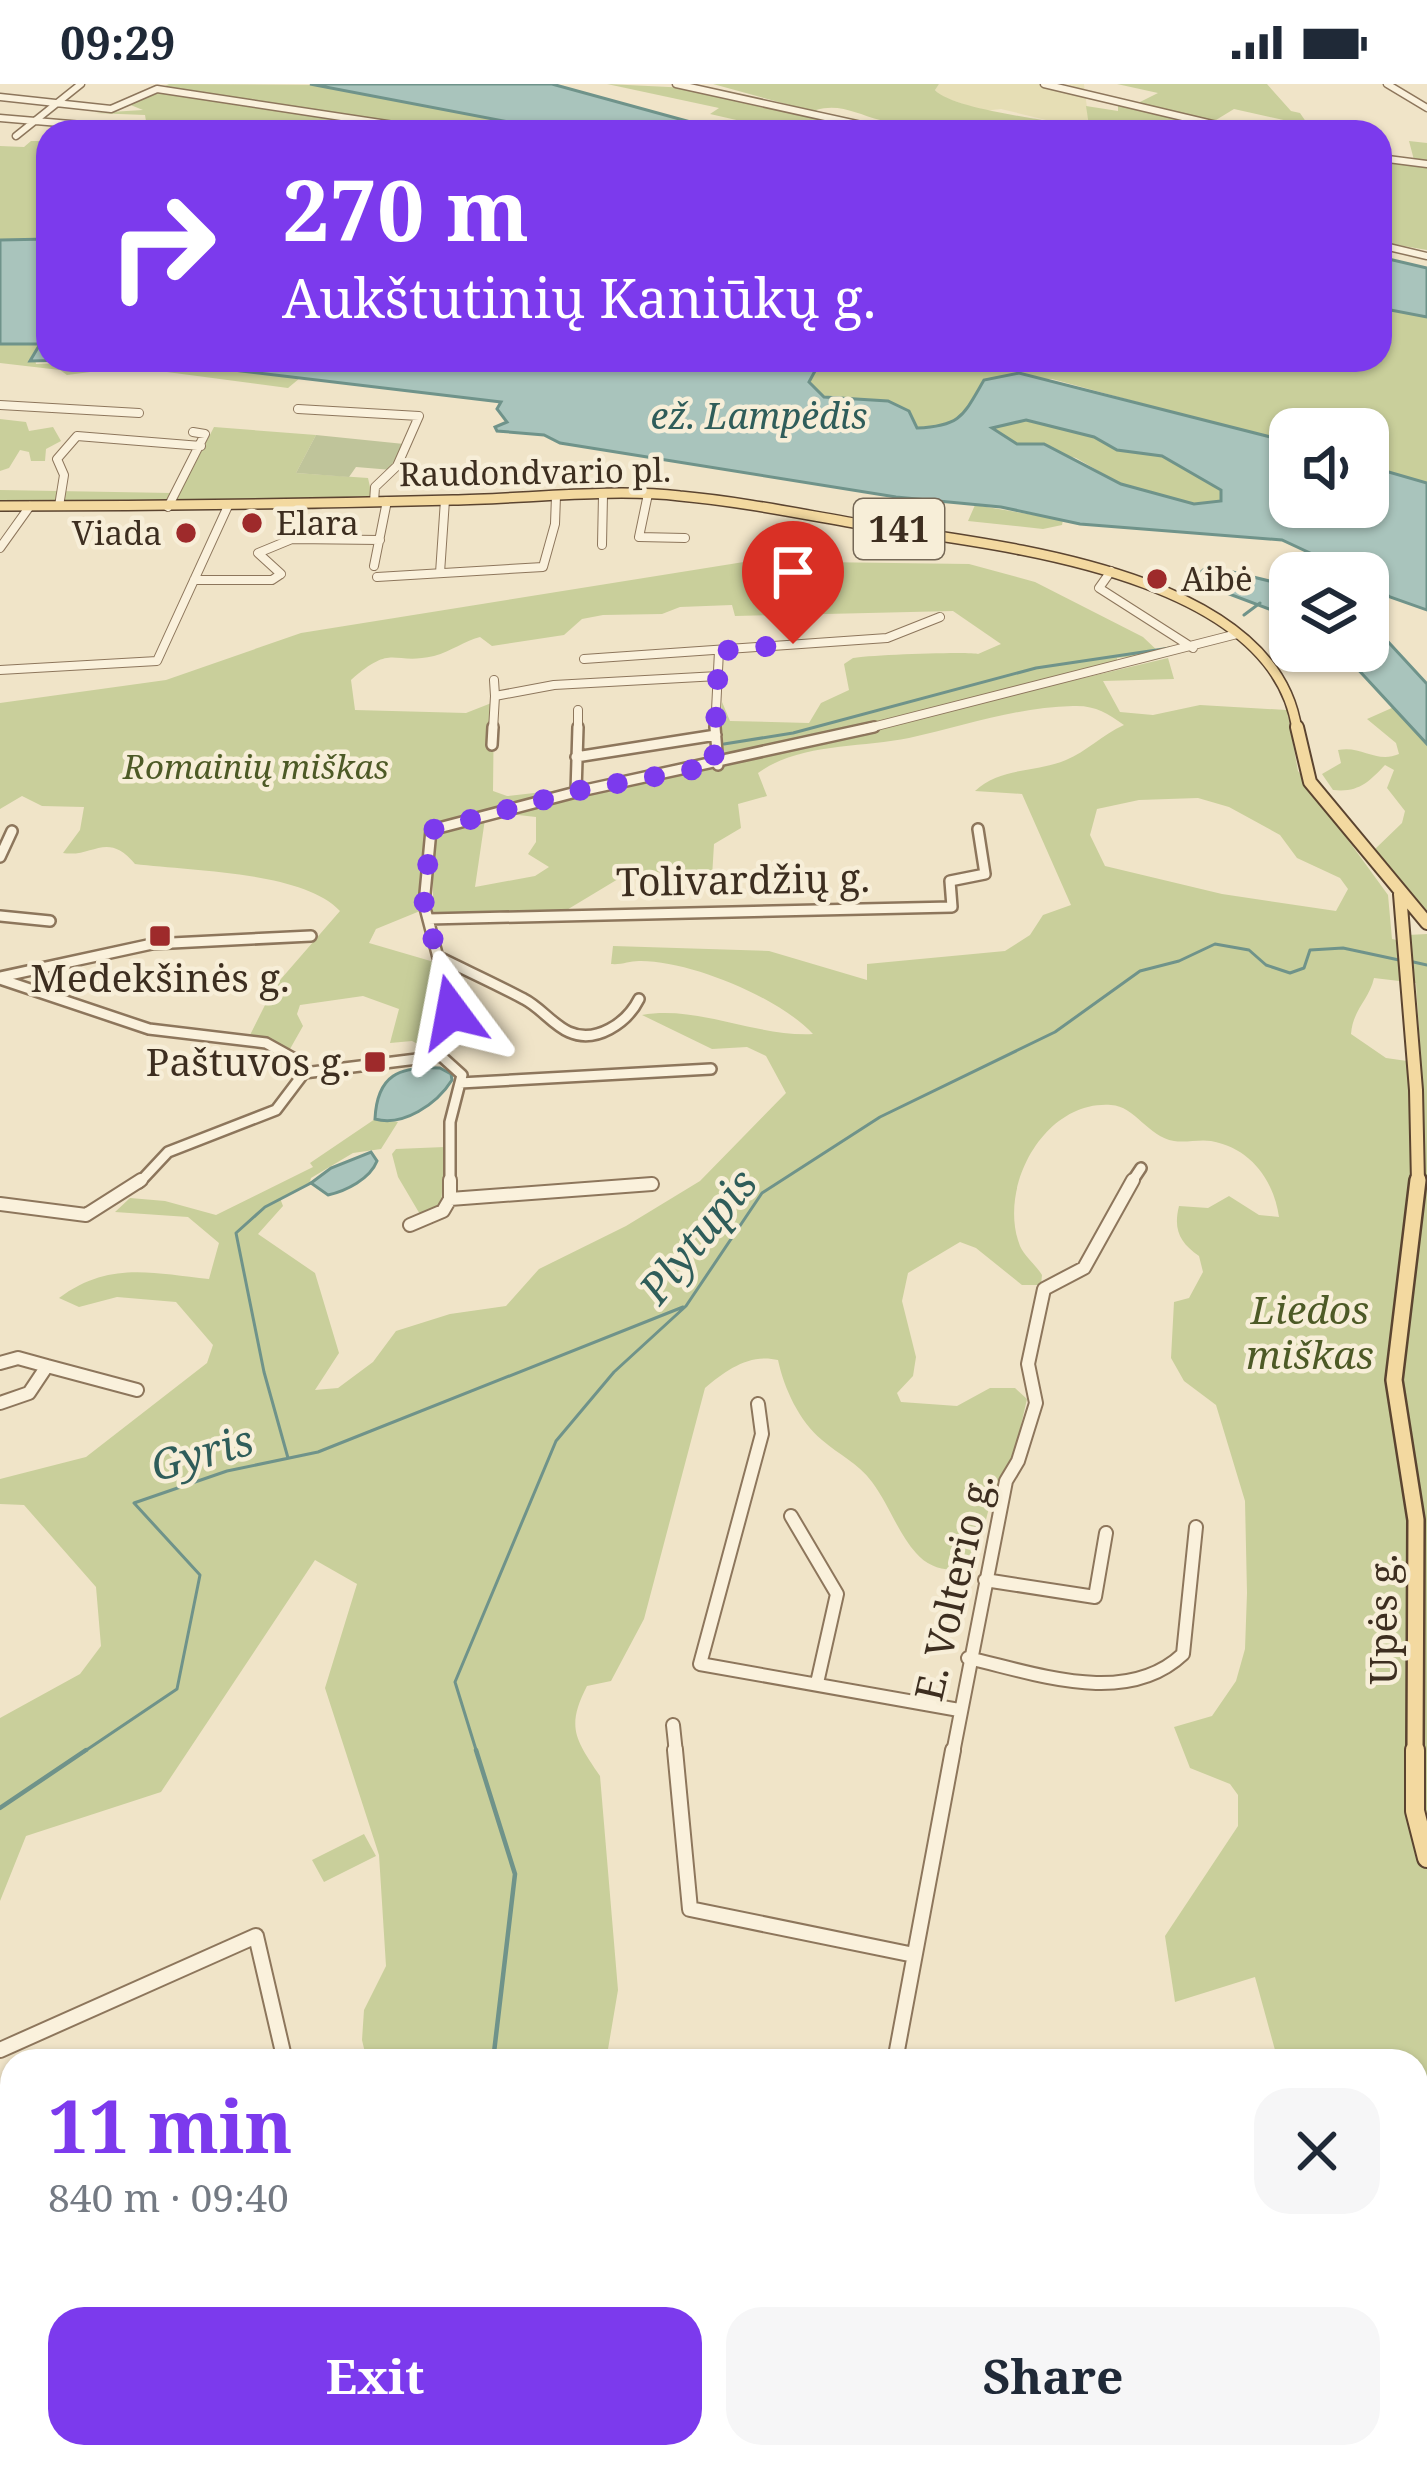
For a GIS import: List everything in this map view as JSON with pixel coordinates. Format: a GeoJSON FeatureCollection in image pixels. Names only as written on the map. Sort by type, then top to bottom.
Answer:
{"type":"FeatureCollection","features":[{"type":"Feature","properties":{"kind":"main road","name":"Raudondvario pl."},"geometry":{"type":"LineString","coordinates":[[0,506],[228,506],[648,494],[711,499],[1008,547],[1111,571],[1188,599],[1237,634],[1282,680],[1293,700],[1302,762],[1310,782],[1424,926]]}},
{"type":"Feature","properties":{"kind":"main road"},"geometry":{"type":"LineString","coordinates":[[1400,894],[1401,931],[1424,926]]}},
{"type":"Feature","properties":{"kind":"main road","name":"Upės g."},"geometry":{"type":"LineString","coordinates":[[1401,931],[1416,1090],[1418,1183],[1394,1380],[1416,1520],[1415,1811],[1427,1858]]}},
{"type":"Feature","properties":{"kind":"street"},"geometry":{"type":"LineString","coordinates":[[16,136],[81,84]]}},
{"type":"Feature","properties":{"kind":"street"},"geometry":{"type":"LineString","coordinates":[[676,84],[838,120]]}},
{"type":"Feature","properties":{"kind":"street"},"geometry":{"type":"LineString","coordinates":[[1044,84],[1196,120]]}},
{"type":"Feature","properties":{"kind":"street"},"geometry":{"type":"LineString","coordinates":[[1387,84],[1427,108]]}},
{"type":"Feature","properties":{"kind":"street"},"geometry":{"type":"LineString","coordinates":[[0,97],[115,108],[157,89],[361,120]]}},
{"type":"Feature","properties":{"kind":"street"},"geometry":{"type":"LineString","coordinates":[[0,118],[34,121]]}},
{"type":"Feature","properties":{"kind":"street"},"geometry":{"type":"LineString","coordinates":[[1392,160],[1427,164]]}},
{"type":"Feature","properties":{"kind":"street"},"geometry":{"type":"LineString","coordinates":[[1392,248],[1427,256]]}},
{"type":"Feature","properties":{"kind":"street"},"geometry":{"type":"LineString","coordinates":[[0,405],[139,413]]}},
{"type":"Feature","properties":{"kind":"street"},"geometry":{"type":"LineString","coordinates":[[298,409],[419,416],[397,466],[375,487],[380,540],[374,566]]}},
{"type":"Feature","properties":{"kind":"street"},"geometry":{"type":"LineString","coordinates":[[168,507],[206,433],[193,432]]}},
{"type":"Feature","properties":{"kind":"street"},"geometry":{"type":"LineString","coordinates":[[59,506],[64,475],[57,459],[77,436],[201,446]]}},
{"type":"Feature","properties":{"kind":"street"},"geometry":{"type":"LineString","coordinates":[[648,494],[639,537],[685,538]]}},
{"type":"Feature","properties":{"kind":"street"},"geometry":{"type":"LineString","coordinates":[[602,545],[604,495]]}},
{"type":"Feature","properties":{"kind":"street"},"geometry":{"type":"LineString","coordinates":[[377,578],[543,567],[555,524],[556,496]]}},
{"type":"Feature","properties":{"kind":"street"},"geometry":{"type":"LineString","coordinates":[[440,573],[445,500]]}},
{"type":"Feature","properties":{"kind":"street"},"geometry":{"type":"LineString","coordinates":[[0,548],[30,506]]}},
{"type":"Feature","properties":{"kind":"street"},"geometry":{"type":"LineString","coordinates":[[0,670],[157,661],[228,506]]}},
{"type":"Feature","properties":{"kind":"street"},"geometry":{"type":"LineString","coordinates":[[194,580],[276,579],[281,574],[257,553],[288,539],[380,540]]}},
{"type":"Feature","properties":{"kind":"street"},"geometry":{"type":"LineString","coordinates":[[1111,571],[1099,588],[1193,648]]}},
{"type":"Feature","properties":{"kind":"street"},"geometry":{"type":"LineString","coordinates":[[584,659],[887,638],[940,617]]}},
{"type":"Feature","properties":{"kind":"street"},"geometry":{"type":"LineString","coordinates":[[441,1056],[452,1012],[424,904],[431,830],[576,791],[718,765],[1237,634]]}},
{"type":"Feature","properties":{"kind":"street"},"geometry":{"type":"LineString","coordinates":[[718,765],[714,758],[719,651]]}},
{"type":"Feature","properties":{"kind":"street"},"geometry":{"type":"LineString","coordinates":[[496,696],[554,685],[718,676]]}},
{"type":"Feature","properties":{"kind":"street"},"geometry":{"type":"LineString","coordinates":[[492,746],[494,680]]}},
{"type":"Feature","properties":{"kind":"street"},"geometry":{"type":"LineString","coordinates":[[576,791],[578,710]]}},
{"type":"Feature","properties":{"kind":"street"},"geometry":{"type":"LineString","coordinates":[[576,757],[696,735],[716,736]]}},
{"type":"Feature","properties":{"kind":"street","name":"Tolivardžių g."},"geometry":{"type":"LineString","coordinates":[[428,919],[952,907],[950,881],[985,874],[978,829]]}},
{"type":"Feature","properties":{"kind":"street"},"geometry":{"type":"LineString","coordinates":[[0,856],[12,831]]}},
{"type":"Feature","properties":{"kind":"street"},"geometry":{"type":"LineString","coordinates":[[0,916],[50,921]]}},
{"type":"Feature","properties":{"kind":"street"},"geometry":{"type":"LineString","coordinates":[[0,978],[152,944],[311,936]]}},
{"type":"Feature","properties":{"kind":"street"},"geometry":{"type":"LineString","coordinates":[[439,957],[537,1005],[567,1032],[591,1034],[610,1029],[632,1013],[639,999]]}},
{"type":"Feature","properties":{"kind":"street"},"geometry":{"type":"LineString","coordinates":[[0,978],[149,1030],[266,1043],[293,1058],[304,1073]]}},
{"type":"Feature","properties":{"kind":"street"},"geometry":{"type":"LineString","coordinates":[[0,1204],[86,1215],[134,1188],[168,1152],[276,1110],[304,1073],[441,1056],[457,1066],[460,1082],[450,1122],[449,1199],[442,1211],[410,1225]]}},
{"type":"Feature","properties":{"kind":"street"},"geometry":{"type":"LineString","coordinates":[[460,1082],[711,1069]]}},
{"type":"Feature","properties":{"kind":"street","name":"E. Volterio g."},"geometry":{"type":"LineString","coordinates":[[897,2049],[968,1658],[1006,1481],[1018,1461],[1036,1403],[1028,1364],[1044,1289],[1084,1268],[1116,1204],[1141,1168]]}},
{"type":"Feature","properties":{"kind":"street"},"geometry":{"type":"LineString","coordinates":[[449,1199],[652,1184]]}},
{"type":"Feature","properties":{"kind":"street"},"geometry":{"type":"LineString","coordinates":[[0,1363],[18,1358],[137,1390]]}},
{"type":"Feature","properties":{"kind":"street"},"geometry":{"type":"LineString","coordinates":[[0,1403],[17,1403],[32,1391],[47,1366]]}},
{"type":"Feature","properties":{"kind":"street"},"geometry":{"type":"LineString","coordinates":[[758,1404],[762,1434],[700,1664],[959,1710]]}},
{"type":"Feature","properties":{"kind":"street"},"geometry":{"type":"LineString","coordinates":[[790,1516],[837,1594],[817,1683]]}},
{"type":"Feature","properties":{"kind":"street"},"geometry":{"type":"LineString","coordinates":[[968,1658],[1113,1686],[1169,1667],[1183,1654],[1196,1527]]}},
{"type":"Feature","properties":{"kind":"street"},"geometry":{"type":"LineString","coordinates":[[985,1580],[1095,1597],[1106,1533]]}},
{"type":"Feature","properties":{"kind":"street"},"geometry":{"type":"LineString","coordinates":[[673,1725],[690,1909],[914,1955]]}},
{"type":"Feature","properties":{"kind":"street"},"geometry":{"type":"LineString","coordinates":[[2,2049],[256,1936],[282,2049]]}},
{"type":"Feature","properties":{"kind":"shaded area"},"geometry":{"type":"Polygon","coordinates":[[[939,84],[1044,84],[1069,89],[1070,84],[1084,84],[1088,120],[983,111],[940,96],[935,89],[939,84]]]}},
{"type":"Feature","properties":{"kind":"green space"},"geometry":{"type":"Polygon","coordinates":[[[169,84],[321,85],[500,120],[146,120],[145,115],[94,113],[143,110],[128,104],[169,84]]]}},
{"type":"Feature","properties":{"kind":"green space"},"geometry":{"type":"Polygon","coordinates":[[[607,84],[689,88],[829,120],[736,120],[710,114],[719,108],[607,84]]]}},
{"type":"Feature","properties":{"kind":"green space"},"geometry":{"type":"Polygon","coordinates":[[[713,84],[939,84],[935,90],[958,102],[1041,120],[880,120],[825,108],[816,110],[819,113],[713,84]]]}},
{"type":"Feature","properties":{"kind":"green space"},"geometry":{"type":"Polygon","coordinates":[[[1117,84],[1267,84],[1305,120],[1234,109],[1216,120],[1088,120],[1086,106],[1118,111],[1118,104],[1136,104],[1158,93],[1117,84]]]}},
{"type":"Feature","properties":{"kind":"green space"},"geometry":{"type":"Polygon","coordinates":[[[36,141],[36,239],[0,240],[0,146],[24,147],[36,141]]]}},
{"type":"Feature","properties":{"kind":"green space"},"geometry":{"type":"Polygon","coordinates":[[[1409,141],[1427,143],[1427,250],[1392,244],[1392,159],[1414,160],[1409,141]]]}},
{"type":"Feature","properties":{"kind":"green space"},"geometry":{"type":"Polygon","coordinates":[[[1392,310],[1427,317],[1427,483],[1389,472],[1389,408],[1269,408],[1269,438],[1052,379],[984,380],[959,417],[943,425],[916,428],[909,411],[889,401],[824,397],[809,382],[814,372],[1392,372],[1392,310]]]}},
{"type":"Feature","properties":{"kind":"green space"},"geometry":{"type":"Polygon","coordinates":[[[36,343],[36,367],[0,363],[0,344],[36,343]]]}},
{"type":"Feature","properties":{"kind":"green space"},"geometry":{"type":"Polygon","coordinates":[[[167,372],[250,372],[300,378],[288,388],[167,372]]]}},
{"type":"Feature","properties":{"kind":"green space"},"geometry":{"type":"Polygon","coordinates":[[[0,419],[26,422],[29,431],[53,427],[61,441],[46,449],[45,461],[31,461],[29,452],[20,450],[9,468],[0,471],[0,419]]]}},
{"type":"Feature","properties":{"kind":"green space"},"geometry":{"type":"Polygon","coordinates":[[[1026,420],[1094,437],[1117,450],[1162,456],[1222,490],[1221,501],[1194,504],[1121,484],[1076,458],[1018,444],[992,428],[1026,420]]]}},
{"type":"Feature","properties":{"kind":"green space"},"geometry":{"type":"Polygon","coordinates":[[[214,427],[316,435],[296,473],[368,478],[372,496],[175,503],[214,427]]]}},
{"type":"Feature","properties":{"kind":"green space"},"geometry":{"type":"Polygon","coordinates":[[[316,435],[404,444],[392,470],[356,467],[349,477],[296,473],[316,435]]]}},
{"type":"Feature","properties":{"kind":"green space"},"geometry":{"type":"Polygon","coordinates":[[[0,490],[172,493],[165,504],[0,504],[0,490]]]}},
{"type":"Feature","properties":{"kind":"green space"},"geometry":{"type":"Polygon","coordinates":[[[975,505],[1063,520],[1062,525],[1043,529],[968,521],[975,505]]]}},
{"type":"Feature","properties":{"kind":"green space","name":"Romainių miškas"},"geometry":{"type":"Polygon","coordinates":[[[750,561],[969,564],[1035,582],[1143,637],[1161,654],[1117,658],[1117,665],[719,763],[722,702],[730,721],[809,723],[821,703],[849,690],[844,664],[853,658],[978,654],[1001,644],[953,611],[735,616],[732,605],[603,615],[582,619],[564,635],[492,646],[480,637],[434,656],[376,662],[351,680],[355,710],[466,713],[494,702],[493,791],[507,796],[569,789],[424,835],[420,911],[376,929],[369,943],[434,962],[446,1019],[431,1051],[412,1041],[390,1043],[399,1009],[363,996],[300,1005],[297,1014],[303,1026],[290,1049],[250,1035],[274,987],[340,911],[323,898],[273,880],[135,864],[108,847],[63,853],[80,830],[84,807],[42,806],[22,796],[0,809],[0,703],[166,680],[301,633],[750,561]]]}},
{"type":"Feature","properties":{"kind":"green space","name":"Liedos miškas"},"geometry":{"type":"Polygon","coordinates":[[[1168,658],[1174,679],[1103,681],[1120,712],[1153,715],[1200,705],[1287,710],[1298,771],[1388,895],[1392,939],[1406,942],[1408,935],[1427,934],[1427,2049],[1275,2049],[1255,1977],[1175,2002],[1165,1936],[1238,1826],[1238,1795],[1230,1784],[1190,1768],[1174,1727],[1212,1716],[1236,1681],[1245,1649],[1247,1593],[1245,1501],[1216,1405],[1184,1381],[1171,1358],[1174,1302],[1189,1298],[1203,1272],[1199,1256],[1180,1235],[1177,1215],[1179,1206],[1208,1208],[1229,1196],[1259,1215],[1279,1217],[1266,1179],[1238,1151],[1206,1141],[1165,1138],[1111,1105],[1087,1107],[1065,1117],[1047,1132],[1021,1175],[1015,1223],[1022,1250],[1042,1275],[1041,1285],[1022,1285],[976,1248],[960,1242],[908,1273],[902,1301],[916,1357],[913,1376],[897,1393],[901,1402],[957,1406],[990,1388],[1015,1388],[1027,1399],[1012,1464],[992,1496],[975,1563],[952,1569],[936,1567],[916,1553],[867,1475],[806,1423],[788,1393],[778,1360],[748,1361],[705,1388],[644,1619],[611,1681],[587,1686],[575,1723],[579,1742],[600,1776],[618,1990],[608,2049],[364,2049],[364,2010],[386,1966],[379,1855],[325,1688],[357,1584],[315,1560],[161,1792],[26,1836],[0,1901],[0,1718],[80,1674],[101,1646],[96,1587],[24,1505],[0,1504],[0,1479],[86,1457],[207,1363],[213,1345],[176,1302],[117,1297],[79,1307],[59,1298],[77,1286],[113,1274],[209,1279],[219,1243],[188,1217],[115,1212],[130,1198],[165,1201],[216,1215],[313,1167],[310,1163],[375,1119],[398,1122],[381,1149],[353,1153],[311,1178],[309,1185],[280,1198],[283,1206],[258,1234],[315,1273],[339,1353],[315,1390],[338,1388],[373,1362],[396,1331],[450,1314],[506,1306],[539,1269],[626,1226],[700,1181],[786,1093],[766,1056],[747,1047],[712,1049],[642,1015],[684,1014],[770,1031],[813,1034],[798,1020],[757,995],[707,974],[659,962],[611,964],[613,946],[769,951],[867,980],[867,964],[1005,951],[1030,935],[1043,915],[1071,905],[1022,794],[975,791],[995,778],[1066,760],[1124,725],[1094,708],[1052,707],[909,738],[792,756],[758,773],[767,796],[738,804],[741,828],[714,844],[712,877],[633,870],[565,911],[433,913],[433,834],[485,819],[475,887],[535,876],[549,867],[528,854],[536,842],[536,817],[509,814],[1168,658]],[[1198,798],[1139,800],[1097,809],[1090,835],[1105,866],[1222,894],[1336,911],[1348,889],[1340,878],[1297,858],[1280,835],[1229,807],[1198,798]],[[1374,978],[1351,1034],[1386,1058],[1421,1063],[1416,983],[1374,978]]]}},
{"type":"Feature","properties":{"kind":"green space"},"geometry":{"type":"Polygon","coordinates":[[[1394,707],[1427,744],[1427,914],[1374,850],[1402,823],[1405,811],[1387,788],[1394,770],[1385,765],[1349,790],[1333,790],[1322,774],[1341,763],[1338,750],[1383,757],[1399,754],[1396,743],[1367,719],[1394,707]]]}},
{"type":"Feature","properties":{"kind":"green space"},"geometry":{"type":"Polygon","coordinates":[[[445,1147],[441,1207],[421,1216],[398,1177],[392,1154],[396,1149],[445,1147]]]}},
{"type":"Feature","properties":{"kind":"green space"},"geometry":{"type":"Polygon","coordinates":[[[364,1834],[376,1856],[324,1882],[312,1860],[364,1834]]]}},
{"type":"Feature","properties":{"kind":"water"},"geometry":{"type":"Polygon","coordinates":[[[310,84],[552,84],[683,120],[498,120],[310,84]]]}},
{"type":"Feature","properties":{"kind":"water"},"geometry":{"type":"Polygon","coordinates":[[[36,239],[36,344],[0,344],[0,240],[36,239]]]}},
{"type":"Feature","properties":{"kind":"water"},"geometry":{"type":"Polygon","coordinates":[[[1392,260],[1427,268],[1427,317],[1392,310],[1392,260]]]}},
{"type":"Feature","properties":{"kind":"water","name":"ež. Lampėdis"},"geometry":{"type":"Polygon","coordinates":[[[250,372],[814,372],[809,382],[824,397],[888,401],[909,411],[917,428],[943,425],[959,417],[984,380],[1019,373],[1269,437],[1269,528],[1389,528],[1389,472],[1427,483],[1427,610],[1389,596],[1389,552],[1308,552],[1282,540],[1080,524],[1001,507],[896,497],[560,443],[544,435],[497,431],[495,427],[507,422],[497,409],[501,402],[250,372]],[[1026,420],[992,428],[1017,444],[1044,444],[1121,484],[1194,504],[1221,501],[1221,490],[1162,456],[1117,450],[1094,437],[1026,420]]]}},
{"type":"Feature","properties":{"kind":"water"},"geometry":{"type":"Polygon","coordinates":[[[1208,566],[1269,581],[1269,609],[1192,580],[1208,566]]]}},
{"type":"Feature","properties":{"kind":"water"},"geometry":{"type":"Polygon","coordinates":[[[1389,643],[1427,684],[1427,744],[1360,672],[1389,672],[1389,643]]]}},
{"type":"Feature","properties":{"kind":"water"},"geometry":{"type":"Polygon","coordinates":[[[440,1068],[452,1080],[428,1105],[397,1120],[375,1119],[380,1092],[393,1076],[440,1068]]]}},
{"type":"Feature","properties":{"kind":"water"},"geometry":{"type":"Polygon","coordinates":[[[371,1152],[377,1161],[374,1167],[350,1187],[328,1195],[311,1183],[331,1168],[371,1152]]]}},
{"type":"Feature","properties":{"kind":"waterway"},"geometry":{"type":"LineString","coordinates":[[1244,615],[1260,603]]}},
{"type":"Feature","properties":{"kind":"waterway"},"geometry":{"type":"LineString","coordinates":[[724,744],[793,733],[1036,668],[1170,648]]}},
{"type":"Feature","properties":{"kind":"waterway","name":"Plytupis"},"geometry":{"type":"LineString","coordinates":[[477,1753],[455,1682],[556,1441],[614,1372],[686,1306],[762,1193],[880,1117],[1055,1032],[1140,971],[1179,961],[1215,944],[1249,950],[1266,965],[1290,973],[1304,968],[1310,950],[1343,948],[1399,960]]}},
{"type":"Feature","properties":{"kind":"waterway","name":"Plytupis"},"geometry":{"type":"LineString","coordinates":[[1409,961],[1427,965]]}},
{"type":"Feature","properties":{"kind":"waterway"},"geometry":{"type":"LineString","coordinates":[[288,1458],[264,1372],[236,1233],[265,1207],[311,1183]]}},
{"type":"Feature","properties":{"kind":"waterway","name":"Gyris"},"geometry":{"type":"LineString","coordinates":[[82,1753],[177,1689],[200,1575],[134,1503],[227,1471],[318,1452],[683,1307]]}},
{"type":"Feature","properties":{"kind":"waterway","name":"Gyris"},"geometry":{"type":"LineString","coordinates":[[0,1808],[86,1750]]}},
{"type":"Feature","properties":{"kind":"waterway","name":"Plytupis"},"geometry":{"type":"LineString","coordinates":[[476,1750],[515,1874],[494,2049]]}},
{"type":"Feature","properties":{"kind":"place","name":"Elara"},"geometry":{"type":"Point","coordinates":[252,523]}},
{"type":"Feature","properties":{"kind":"place","name":"Viada"},"geometry":{"type":"Point","coordinates":[186,533]}},
{"type":"Feature","properties":{"kind":"place","name":"Aibė"},"geometry":{"type":"Point","coordinates":[1157,579]}},
{"type":"Feature","properties":{"kind":"place","name":"Medekšinės g."},"geometry":{"type":"Point","coordinates":[160,936]}},
{"type":"Feature","properties":{"kind":"place","name":"Paštuvos g."},"geometry":{"type":"Point","coordinates":[375,1062]}},
{"type":"Feature","properties":{"kind":"route"},"geometry":{"type":"LineString","coordinates":[[452,1012],[424,904],[431,830],[576,791],[718,765],[714,758],[719,651],[793,644]]}}]}
